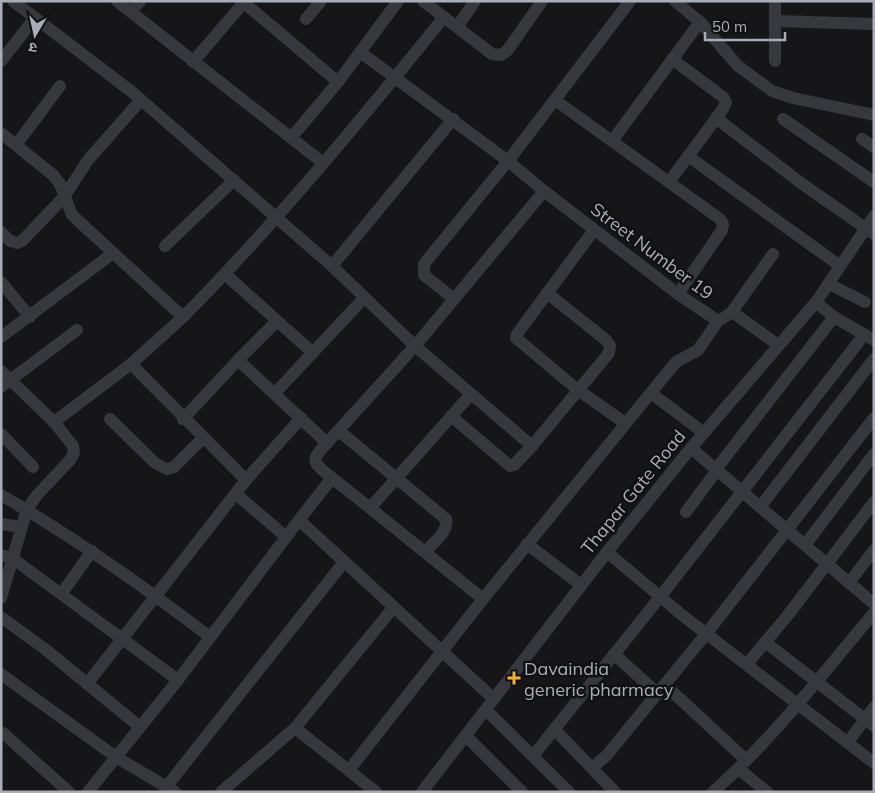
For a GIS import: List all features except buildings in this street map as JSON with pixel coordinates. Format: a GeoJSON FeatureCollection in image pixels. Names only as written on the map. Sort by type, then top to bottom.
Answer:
{"type":"FeatureCollection","features":[{"type":"Feature","properties":{"kind":"street"},"geometry":{"type":"LineString","coordinates":[[13,1],[141,100],[332,266],[415,346],[532,446]]}},
{"type":"Feature","properties":{"kind":"street"},"geometry":{"type":"LineString","coordinates":[[117,1],[323,164]]}},
{"type":"Feature","properties":{"kind":"street"},"geometry":{"type":"LineString","coordinates":[[131,12],[140,1]]}},
{"type":"Feature","properties":{"kind":"street"},"geometry":{"type":"LineString","coordinates":[[306,19],[322,1]]}},
{"type":"Feature","properties":{"kind":"street"},"geometry":{"type":"LineString","coordinates":[[291,138],[338,82],[398,1]]}},
{"type":"Feature","properties":{"kind":"street"},"geometry":{"type":"LineString","coordinates":[[422,1],[492,54],[501,55],[507,51],[542,1]]}},
{"type":"Feature","properties":{"kind":"street"},"geometry":{"type":"LineString","coordinates":[[457,27],[475,1]]}},
{"type":"Feature","properties":{"kind":"street"},"geometry":{"type":"LineString","coordinates":[[454,299],[424,275],[424,264],[555,100],[630,1]]}},
{"type":"Feature","properties":{"kind":"street"},"geometry":{"type":"LineString","coordinates":[[675,1],[700,22],[738,66],[772,90],[793,98],[874,115]]}},
{"type":"Feature","properties":{"kind":"street"},"geometry":{"type":"LineString","coordinates":[[775,1],[775,61]]}},
{"type":"Feature","properties":{"kind":"street"},"geometry":{"type":"LineString","coordinates":[[193,62],[244,2],[338,82]]}},
{"type":"Feature","properties":{"kind":"street"},"geometry":{"type":"LineString","coordinates":[[54,422],[131,364],[183,317],[225,274],[274,216],[323,164],[444,17]]}},
{"type":"Feature","properties":{"kind":"street"},"geometry":{"type":"LineString","coordinates":[[1,61],[35,18]]}},
{"type":"Feature","properties":{"kind":"street"},"geometry":{"type":"LineString","coordinates":[[775,21],[874,24]]}},
{"type":"Feature","properties":{"kind":"street"},"geometry":{"type":"LineString","coordinates":[[612,141],[700,22]]}},
{"type":"Feature","properties":{"kind":"street","name":"Street Number 19"},"geometry":{"type":"LineString","coordinates":[[360,52],[508,160],[544,191],[678,294],[718,321],[731,313]]}},
{"type":"Feature","properties":{"kind":"street"},"geometry":{"type":"LineString","coordinates":[[669,182],[726,102],[723,96],[672,59]]}},
{"type":"Feature","properties":{"kind":"street"},"geometry":{"type":"LineString","coordinates":[[16,145],[60,86]]}},
{"type":"Feature","properties":{"kind":"street"},"geometry":{"type":"LineString","coordinates":[[1,232],[10,241],[17,243],[22,241],[64,197],[88,160],[141,100]]}},
{"type":"Feature","properties":{"kind":"street"},"geometry":{"type":"LineString","coordinates":[[555,100],[720,219],[723,224],[722,230],[678,294]]}},
{"type":"Feature","properties":{"kind":"street"},"geometry":{"type":"LineString","coordinates":[[716,118],[801,183],[869,231]]}},
{"type":"Feature","properties":{"kind":"street"},"geometry":{"type":"LineString","coordinates":[[332,266],[453,119]]}},
{"type":"Feature","properties":{"kind":"street"},"geometry":{"type":"LineString","coordinates":[[783,120],[874,182]]}},
{"type":"Feature","properties":{"kind":"street"},"geometry":{"type":"LineString","coordinates":[[1,133],[53,174],[60,184],[72,214],[112,254],[183,317]]}},
{"type":"Feature","properties":{"kind":"street"},"geometry":{"type":"LineString","coordinates":[[862,138],[874,147]]}},
{"type":"Feature","properties":{"kind":"street"},"geometry":{"type":"LineString","coordinates":[[688,156],[840,266]]}},
{"type":"Feature","properties":{"kind":"street"},"geometry":{"type":"LineString","coordinates":[[165,246],[234,180]]}},
{"type":"Feature","properties":{"kind":"street"},"geometry":{"type":"LineString","coordinates":[[483,600],[426,551],[332,478],[314,460],[315,456],[415,346],[544,191]]}},
{"type":"Feature","properties":{"kind":"street","name":"Thapar Gate Road"},"geometry":{"type":"LineString","coordinates":[[422,792],[607,552],[691,448],[816,302],[840,266],[869,231],[874,216]]}},
{"type":"Feature","properties":{"kind":"street"},"geometry":{"type":"LineString","coordinates":[[594,230],[517,334],[516,338],[578,390],[625,424]]}},
{"type":"Feature","properties":{"kind":"street"},"geometry":{"type":"LineString","coordinates":[[1,337],[112,254]]}},
{"type":"Feature","properties":{"kind":"street"},"geometry":{"type":"LineString","coordinates":[[773,254],[731,313],[778,346]]}},
{"type":"Feature","properties":{"kind":"street"},"geometry":{"type":"LineString","coordinates":[[225,274],[276,322],[313,353]]}},
{"type":"Feature","properties":{"kind":"street"},"geometry":{"type":"LineString","coordinates":[[1,282],[30,317]]}},
{"type":"Feature","properties":{"kind":"street"},"geometry":{"type":"LineString","coordinates":[[829,284],[865,302]]}},
{"type":"Feature","properties":{"kind":"street"},"geometry":{"type":"LineString","coordinates":[[451,416],[510,466],[514,465],[532,446],[609,352],[610,346],[606,340],[547,293]]}},
{"type":"Feature","properties":{"kind":"street"},"geometry":{"type":"LineString","coordinates":[[275,393],[364,298]]}},
{"type":"Feature","properties":{"kind":"street"},"geometry":{"type":"LineString","coordinates":[[533,756],[660,597],[740,491],[869,338],[816,302]]}},
{"type":"Feature","properties":{"kind":"street"},"geometry":{"type":"LineString","coordinates":[[686,512],[834,316]]}},
{"type":"Feature","properties":{"kind":"street"},"geometry":{"type":"LineString","coordinates":[[349,770],[527,544],[625,424],[676,362],[698,350],[718,321]]}},
{"type":"Feature","properties":{"kind":"street"},"geometry":{"type":"LineString","coordinates":[[183,419],[276,322]]}},
{"type":"Feature","properties":{"kind":"street"},"geometry":{"type":"LineString","coordinates":[[1,598],[7,556],[27,510],[38,494],[70,460],[74,453],[74,446],[54,422],[4,379],[77,330]]}},
{"type":"Feature","properties":{"kind":"street"},"geometry":{"type":"LineString","coordinates":[[760,507],[874,359]]}},
{"type":"Feature","properties":{"kind":"street"},"geometry":{"type":"LineString","coordinates":[[238,360],[327,443]]}},
{"type":"Feature","properties":{"kind":"street"},"geometry":{"type":"LineString","coordinates":[[131,364],[183,419],[246,480]]}},
{"type":"Feature","properties":{"kind":"street"},"geometry":{"type":"LineString","coordinates":[[651,393],[704,433]]}},
{"type":"Feature","properties":{"kind":"street"},"geometry":{"type":"LineString","coordinates":[[370,508],[471,394]]}},
{"type":"Feature","properties":{"kind":"street"},"geometry":{"type":"LineString","coordinates":[[87,684],[246,480],[301,418]]}},
{"type":"Feature","properties":{"kind":"street"},"geometry":{"type":"LineString","coordinates":[[592,768],[607,755],[661,690],[874,418]]}},
{"type":"Feature","properties":{"kind":"street"},"geometry":{"type":"LineString","coordinates":[[110,419],[154,463],[167,469],[174,467],[203,438]]}},
{"type":"Feature","properties":{"kind":"street"},"geometry":{"type":"LineString","coordinates":[[339,431],[396,480],[446,519],[447,524],[444,530],[426,551]]}},
{"type":"Feature","properties":{"kind":"street"},"geometry":{"type":"LineString","coordinates":[[1,434],[32,467]]}},
{"type":"Feature","properties":{"kind":"street"},"geometry":{"type":"LineString","coordinates":[[691,448],[740,491],[787,528],[873,604],[816,682],[742,765],[713,792]]}},
{"type":"Feature","properties":{"kind":"street"},"geometry":{"type":"LineString","coordinates":[[805,545],[874,454]]}},
{"type":"Feature","properties":{"kind":"street"},"geometry":{"type":"LineString","coordinates":[[88,792],[178,680],[285,536],[332,478]]}},
{"type":"Feature","properties":{"kind":"street"},"geometry":{"type":"LineString","coordinates":[[236,494],[285,536]]}},
{"type":"Feature","properties":{"kind":"street"},"geometry":{"type":"LineString","coordinates":[[1,495],[92,550],[210,637]]}},
{"type":"Feature","properties":{"kind":"street"},"geometry":{"type":"LineString","coordinates":[[747,664],[828,564],[874,502]]}},
{"type":"Feature","properties":{"kind":"street"},"geometry":{"type":"LineString","coordinates":[[298,520],[442,654],[490,705],[533,756],[569,792]]}},
{"type":"Feature","properties":{"kind":"street"},"geometry":{"type":"LineString","coordinates":[[1,524],[21,527]]}},
{"type":"Feature","properties":{"kind":"street"},"geometry":{"type":"LineString","coordinates":[[527,544],[581,585]]}},
{"type":"Feature","properties":{"kind":"street"},"geometry":{"type":"LineString","coordinates":[[62,593],[92,550]]}},
{"type":"Feature","properties":{"kind":"street"},"geometry":{"type":"LineString","coordinates":[[849,583],[874,550]]}},
{"type":"Feature","properties":{"kind":"street"},"geometry":{"type":"LineString","coordinates":[[607,552],[706,634],[747,664],[796,705],[874,763]]}},
{"type":"Feature","properties":{"kind":"street"},"geometry":{"type":"LineString","coordinates":[[7,556],[62,593],[178,680]]}},
{"type":"Feature","properties":{"kind":"street"},"geometry":{"type":"LineString","coordinates":[[1,674],[116,757],[171,789],[344,562]]}},
{"type":"Feature","properties":{"kind":"street"},"geometry":{"type":"LineString","coordinates":[[220,792],[295,728],[393,608]]}},
{"type":"Feature","properties":{"kind":"street"},"geometry":{"type":"LineString","coordinates":[[1,617],[140,727]]}},
{"type":"Feature","properties":{"kind":"street"},"geometry":{"type":"LineString","coordinates":[[765,642],[869,722]]}},
{"type":"Feature","properties":{"kind":"street"},"geometry":{"type":"LineString","coordinates":[[614,654],[661,690],[742,765],[768,792]]}},
{"type":"Feature","properties":{"kind":"street"},"geometry":{"type":"LineString","coordinates":[[848,742],[869,722],[874,707]]}},
{"type":"Feature","properties":{"kind":"street"},"geometry":{"type":"LineString","coordinates":[[295,728],[376,792]]}},
{"type":"Feature","properties":{"kind":"street"},"geometry":{"type":"LineString","coordinates":[[554,729],[615,792]]}},
{"type":"Feature","properties":{"kind":"street"},"geometry":{"type":"LineString","coordinates":[[3,733],[69,792]]}},
{"type":"Feature","properties":{"kind":"street"},"geometry":{"type":"LineString","coordinates":[[466,736],[522,792]]}},
{"type":"Feature","properties":{"kind":"place","name":"Davaindia generic pharmacy"},"geometry":{"type":"Point","coordinates":[514,678]}}]}
